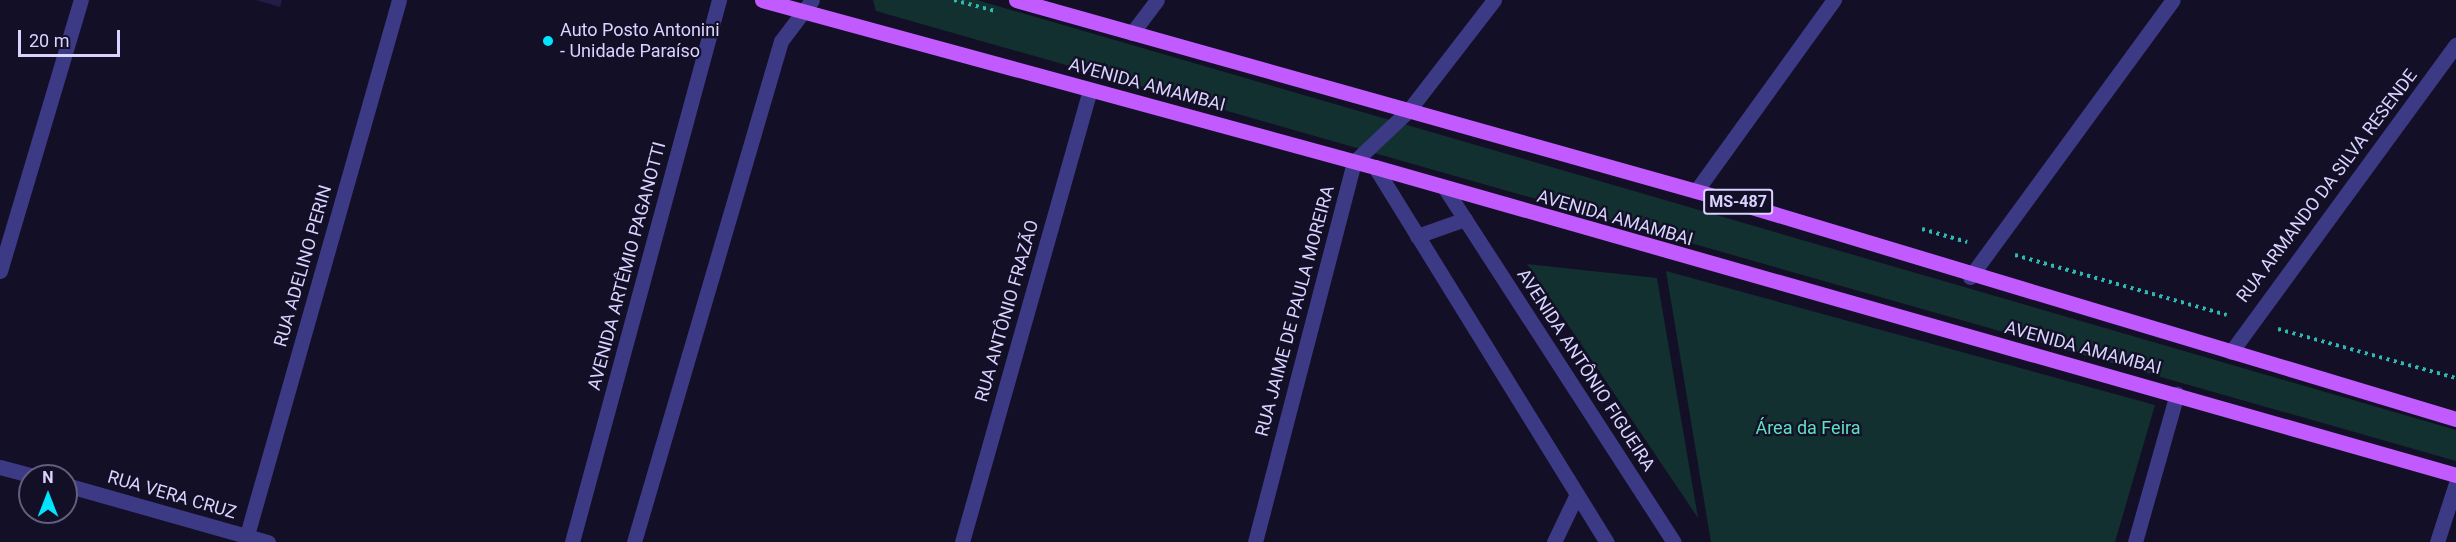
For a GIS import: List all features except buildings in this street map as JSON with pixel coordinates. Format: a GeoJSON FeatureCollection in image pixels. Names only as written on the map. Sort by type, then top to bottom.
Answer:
{"type":"FeatureCollection","features":[{"type":"Feature","properties":{"kind":"main road","name":"AVENIDA AMAMBAI"},"geometry":{"type":"LineString","coordinates":[[762,0],[808,5],[1090,90],[2177,394],[2456,476]]}},
{"type":"Feature","properties":{"kind":"main road","name":"AVENIDA AMAMBAI"},"geometry":{"type":"LineString","coordinates":[[1016,0],[1696,191],[1970,277],[2456,419]]}},
{"type":"Feature","properties":{"kind":"street"},"geometry":{"type":"LineString","coordinates":[[0,272],[81,0]]}},
{"type":"Feature","properties":{"kind":"street","name":"RUA ADELINO PERIN"},"geometry":{"type":"LineString","coordinates":[[245,539],[399,0]]}},
{"type":"Feature","properties":{"kind":"street","name":"AVENIDA ARTÊMIO PAGANOTTI"},"geometry":{"type":"LineString","coordinates":[[572,542],[719,0]]}},
{"type":"Feature","properties":{"kind":"street"},"geometry":{"type":"LineString","coordinates":[[1132,33],[1158,0]]}},
{"type":"Feature","properties":{"kind":"street"},"geometry":{"type":"LineString","coordinates":[[1354,162],[1409,110],[1494,0]]}},
{"type":"Feature","properties":{"kind":"street"},"geometry":{"type":"LineString","coordinates":[[1696,191],[1834,0]]}},
{"type":"Feature","properties":{"kind":"street"},"geometry":{"type":"LineString","coordinates":[[1970,277],[2173,0]]}},
{"type":"Feature","properties":{"kind":"street"},"geometry":{"type":"LineString","coordinates":[[634,542],[782,41],[808,5]]}},
{"type":"Feature","properties":{"kind":"street","name":"RUA ARMANDO DA SILVA RESENDE"},"geometry":{"type":"LineString","coordinates":[[2231,352],[2456,45]]}},
{"type":"Feature","properties":{"kind":"street","name":"RUA ANTÔNIO FRAZÃO"},"geometry":{"type":"LineString","coordinates":[[962,542],[1090,90]]}},
{"type":"Feature","properties":{"kind":"street","name":"RUA JAIME DE PAULA MOREIRA"},"geometry":{"type":"LineString","coordinates":[[1255,542],[1354,162]]}},
{"type":"Feature","properties":{"kind":"street"},"geometry":{"type":"LineString","coordinates":[[1375,168],[1607,542]]}},
{"type":"Feature","properties":{"kind":"street","name":"AVENIDA ANTÔNIO FIGUEIRA"},"geometry":{"type":"LineString","coordinates":[[1446,190],[1674,542]]}},
{"type":"Feature","properties":{"kind":"street"},"geometry":{"type":"LineString","coordinates":[[1417,236],[1465,219]]}},
{"type":"Feature","properties":{"kind":"street"},"geometry":{"type":"LineString","coordinates":[[2135,542],[2177,394]]}},
{"type":"Feature","properties":{"kind":"street"},"geometry":{"type":"LineString","coordinates":[[0,467],[18,472]]}},
{"type":"Feature","properties":{"kind":"street"},"geometry":{"type":"LineString","coordinates":[[2437,542],[2456,483]]}},
{"type":"Feature","properties":{"kind":"street","name":"RUA VERA CRUZ"},"geometry":{"type":"LineString","coordinates":[[78,489],[245,539],[268,542]]}},
{"type":"Feature","properties":{"kind":"street"},"geometry":{"type":"LineString","coordinates":[[1554,542],[1577,494]]}},
{"type":"Feature","properties":{"kind":"green space"},"geometry":{"type":"Polygon","coordinates":[[[873,0],[977,0],[2456,430],[2456,461],[876,11],[873,0]]]}},
{"type":"Feature","properties":{"kind":"green space"},"geometry":{"type":"Polygon","coordinates":[[[1527,264],[1657,278],[1698,518],[1527,264]]]}},
{"type":"Feature","properties":{"kind":"green space","name":"Área da Feira"},"geometry":{"type":"Polygon","coordinates":[[[1666,271],[2155,405],[2115,542],[1711,542],[1666,271]]]}},
{"type":"Feature","properties":{"kind":"place","name":"Auto Posto Antonini - Unidade Paraíso"},"geometry":{"type":"Point","coordinates":[548,41]}}]}
